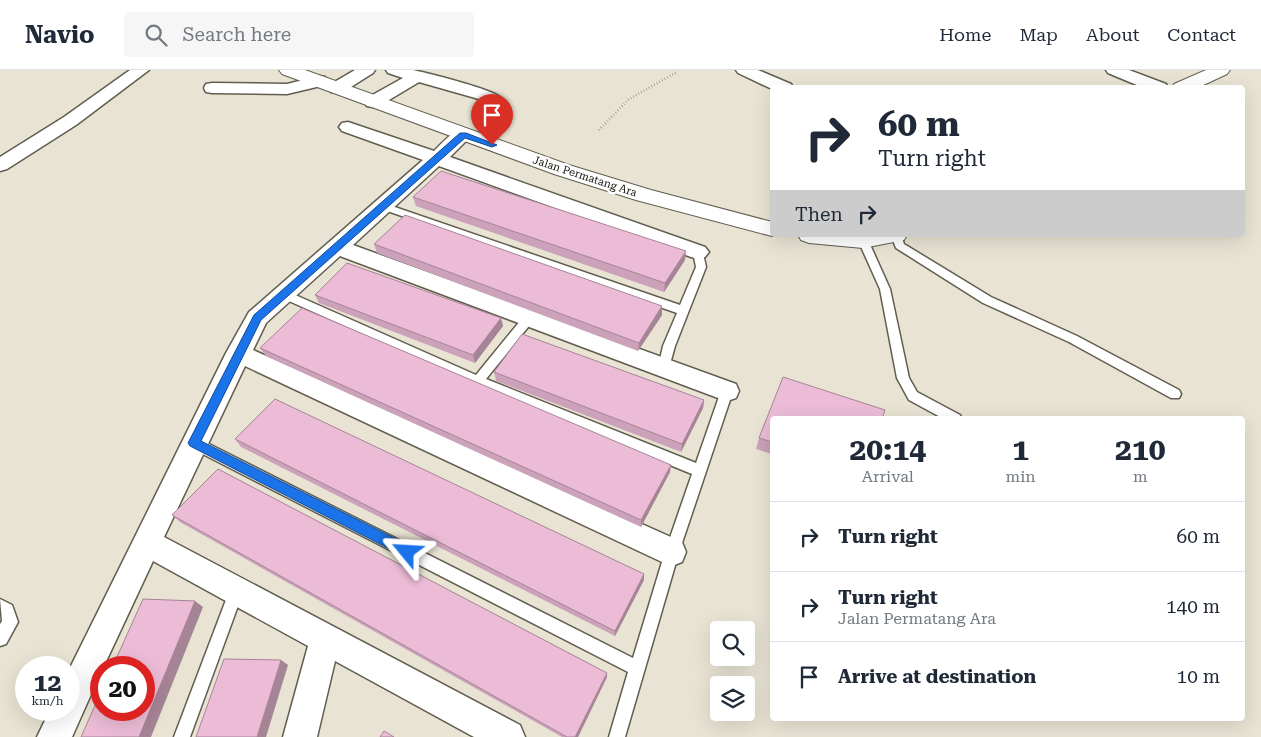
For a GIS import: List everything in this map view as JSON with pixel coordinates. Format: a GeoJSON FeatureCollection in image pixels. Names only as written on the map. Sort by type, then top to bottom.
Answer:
{"type":"FeatureCollection","features":[{"type":"Feature","properties":{"kind":"main road","name":"Jalan Permatang Ara"},"geometry":{"type":"LineString","coordinates":[[288,70],[463,135],[600,182],[694,209],[770,228]]}},
{"type":"Feature","properties":{"kind":"main road"},"geometry":{"type":"LineString","coordinates":[[1188,85],[1221,70]]}},
{"type":"Feature","properties":{"kind":"main road"},"geometry":{"type":"LineString","coordinates":[[831,237],[863,240],[883,237]]}},
{"type":"Feature","properties":{"kind":"street"},"geometry":{"type":"LineString","coordinates":[[0,165],[70,121],[141,70]]}},
{"type":"Feature","properties":{"kind":"street"},"geometry":{"type":"LineString","coordinates":[[212,88],[287,89],[328,85],[367,70]]}},
{"type":"Feature","properties":{"kind":"street"},"geometry":{"type":"LineString","coordinates":[[394,70],[416,77],[464,87],[492,98]]}},
{"type":"Feature","properties":{"kind":"street"},"geometry":{"type":"LineString","coordinates":[[744,70],[778,85]]}},
{"type":"Feature","properties":{"kind":"street"},"geometry":{"type":"LineString","coordinates":[[1114,70],[1152,85]]}},
{"type":"Feature","properties":{"kind":"street"},"geometry":{"type":"LineString","coordinates":[[373,102],[416,77]]}},
{"type":"Feature","properties":{"kind":"street"},"geometry":{"type":"LineString","coordinates":[[348,127],[698,252]]}},
{"type":"Feature","properties":{"kind":"street"},"geometry":{"type":"LineString","coordinates":[[80,683],[194,443],[257,318],[463,135]]}},
{"type":"Feature","properties":{"kind":"street"},"geometry":{"type":"LineString","coordinates":[[338,247],[727,392]]}},
{"type":"Feature","properties":{"kind":"street"},"geometry":{"type":"LineString","coordinates":[[238,353],[672,552]]}},
{"type":"Feature","properties":{"kind":"street"},"geometry":{"type":"LineString","coordinates":[[147,543],[508,737]]}},
{"type":"Feature","properties":{"kind":"street"},"geometry":{"type":"LineString","coordinates":[[300,737],[325,640]]}},
{"type":"Feature","properties":{"kind":"street"},"geometry":{"type":"LineString","coordinates":[[54,737],[62,721]]}},
{"type":"Feature","properties":{"kind":"lane"},"geometry":{"type":"LineString","coordinates":[[383,206],[684,310]]}},
{"type":"Feature","properties":{"kind":"lane"},"geometry":{"type":"LineString","coordinates":[[897,237],[900,246],[914,256],[987,300],[1073,339],[1175,394]]}},
{"type":"Feature","properties":{"kind":"lane"},"geometry":{"type":"LineString","coordinates":[[863,240],[885,289],[903,378],[913,396],[950,416]]}},
{"type":"Feature","properties":{"kind":"lane"},"geometry":{"type":"LineString","coordinates":[[664,368],[669,346],[701,268],[698,252]]}},
{"type":"Feature","properties":{"kind":"lane"},"geometry":{"type":"LineString","coordinates":[[284,294],[478,381],[700,471]]}},
{"type":"Feature","properties":{"kind":"lane"},"geometry":{"type":"LineString","coordinates":[[478,381],[529,318]]}},
{"type":"Feature","properties":{"kind":"lane"},"geometry":{"type":"LineString","coordinates":[[617,737],[672,552],[727,392]]}},
{"type":"Feature","properties":{"kind":"lane"},"geometry":{"type":"LineString","coordinates":[[194,443],[638,669]]}},
{"type":"Feature","properties":{"kind":"lane"},"geometry":{"type":"LineString","coordinates":[[182,737],[236,592]]}},
{"type":"Feature","properties":{"kind":"lane"},"geometry":{"type":"LineString","coordinates":[[0,606],[7,610],[10,622],[0,638]]}},
{"type":"Feature","properties":{"kind":"path"},"geometry":{"type":"LineString","coordinates":[[600,130],[614,112],[629,99],[663,82],[677,72]]}},
{"type":"Feature","properties":{"kind":"building"},"geometry":{"type":"Polygon","coordinates":[[[441,171],[686,251],[665,283],[413,197],[441,171]]]}},
{"type":"Feature","properties":{"kind":"building"},"geometry":{"type":"Polygon","coordinates":[[[405,215],[662,306],[639,343],[374,244],[405,215]]]}},
{"type":"Feature","properties":{"kind":"building"},"geometry":{"type":"Polygon","coordinates":[[[347,263],[501,318],[473,355],[315,295],[347,263]]]}},
{"type":"Feature","properties":{"kind":"building"},"geometry":{"type":"Polygon","coordinates":[[[302,308],[671,465],[641,520],[260,348],[302,308]]]}},
{"type":"Feature","properties":{"kind":"building"},"geometry":{"type":"Polygon","coordinates":[[[522,334],[704,400],[682,444],[494,372],[522,334]]]}},
{"type":"Feature","properties":{"kind":"building"},"geometry":{"type":"Polygon","coordinates":[[[783,377],[885,410],[883,416],[770,416],[770,441],[759,438],[783,377]]]}},
{"type":"Feature","properties":{"kind":"building"},"geometry":{"type":"Polygon","coordinates":[[[275,399],[644,574],[615,631],[235,439],[275,399]]]}},
{"type":"Feature","properties":{"kind":"building"},"geometry":{"type":"Polygon","coordinates":[[[218,469],[607,673],[575,737],[567,737],[172,515],[218,469]]]}},
{"type":"Feature","properties":{"kind":"building"},"geometry":{"type":"Polygon","coordinates":[[[143,599],[195,601],[155,698],[155,656],[117,656],[143,599]]]}},
{"type":"Feature","properties":{"kind":"building"},"geometry":{"type":"Polygon","coordinates":[[[224,659],[281,660],[257,737],[196,737],[224,659]]]}},
{"type":"Feature","properties":{"kind":"building"},"geometry":{"type":"Polygon","coordinates":[[[90,717],[90,721],[146,721],[139,737],[81,737],[90,717]]]}},
{"type":"Feature","properties":{"kind":"building"},"geometry":{"type":"Polygon","coordinates":[[[384,731],[394,737],[380,737],[384,731]]]}},
{"type":"Feature","properties":{"kind":"route"},"geometry":{"type":"LineString","coordinates":[[407,552],[194,443],[257,318],[463,135],[492,145]]}}]}
